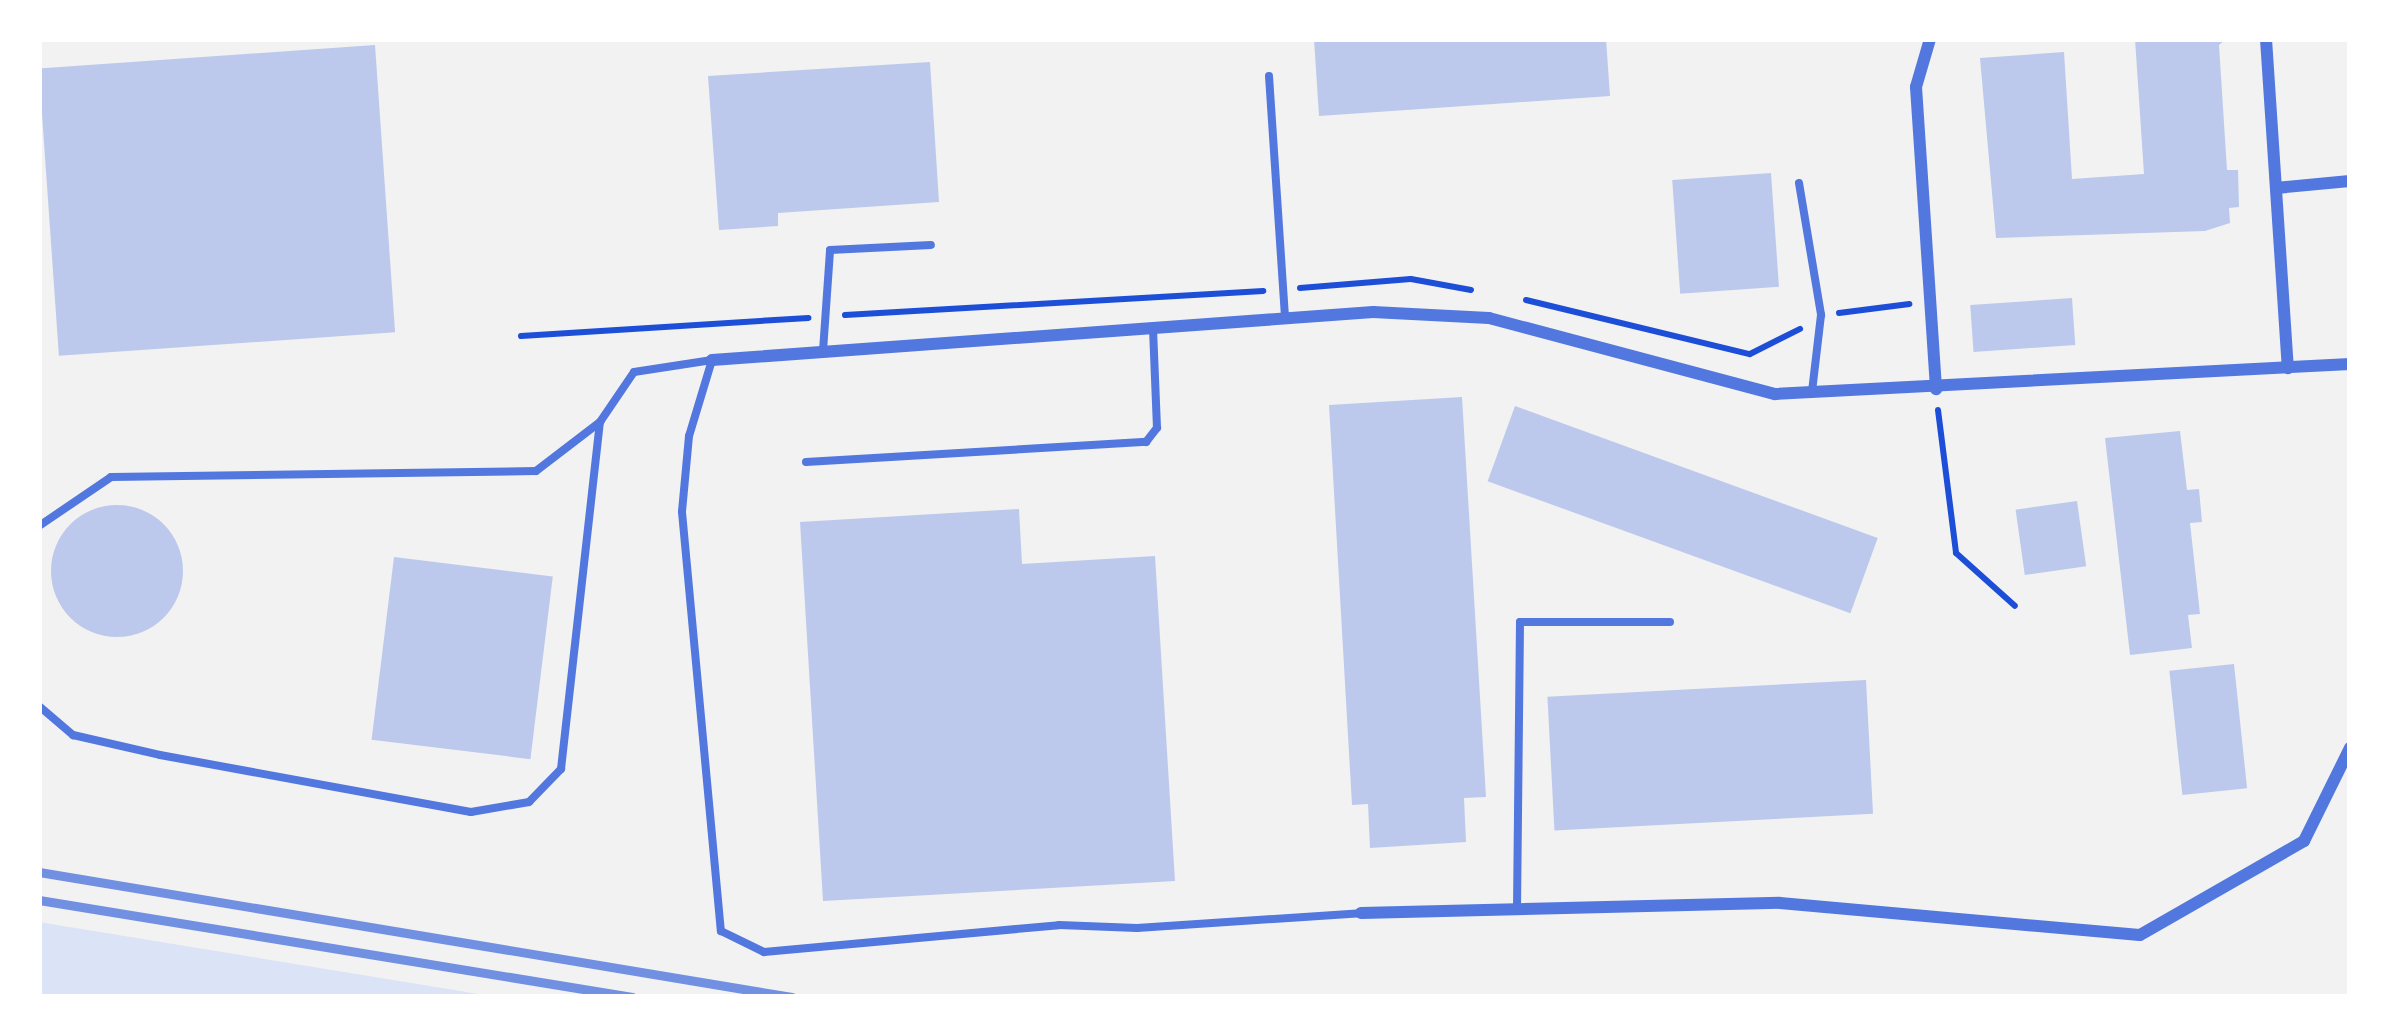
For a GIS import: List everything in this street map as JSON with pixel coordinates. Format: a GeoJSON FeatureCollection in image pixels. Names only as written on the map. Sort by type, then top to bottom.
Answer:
{"type":"FeatureCollection","features":[{"type":"Feature","properties":{"kind":"street"},"geometry":{"type":"LineString","coordinates":[[1930,39],[1916,87],[1936,389]]}},
{"type":"Feature","properties":{"kind":"street"},"geometry":{"type":"LineString","coordinates":[[2266,39],[2288,368]]}},
{"type":"Feature","properties":{"kind":"street"},"geometry":{"type":"LineString","coordinates":[[2276,188],[2350,181]]}},
{"type":"Feature","properties":{"kind":"street"},"geometry":{"type":"LineString","coordinates":[[712,360],[1372,312],[1489,318],[1775,394],[2350,364]]}},
{"type":"Feature","properties":{"kind":"street"},"geometry":{"type":"LineString","coordinates":[[1361,913],[1780,903],[2140,935],[2304,841],[2350,748]]}},
{"type":"Feature","properties":{"kind":"lane"},"geometry":{"type":"LineString","coordinates":[[1269,76],[1285,319]]}},
{"type":"Feature","properties":{"kind":"lane"},"geometry":{"type":"LineString","coordinates":[[1799,183],[1821,315],[1811,393]]}},
{"type":"Feature","properties":{"kind":"lane"},"geometry":{"type":"LineString","coordinates":[[823,352],[830,250],[931,245]]}},
{"type":"Feature","properties":{"kind":"lane"},"geometry":{"type":"LineString","coordinates":[[806,462],[1146,442],[1157,428],[1154,328]]}},
{"type":"Feature","properties":{"kind":"lane"},"geometry":{"type":"LineString","coordinates":[[39,526],[111,477],[536,471],[600,422],[634,372],[712,360],[689,436],[682,512],[721,931],[764,952],[1059,925],[1136,928],[1361,913]]}},
{"type":"Feature","properties":{"kind":"lane"},"geometry":{"type":"LineString","coordinates":[[39,706],[73,735],[160,755],[471,812],[529,802],[561,769],[600,422]]}},
{"type":"Feature","properties":{"kind":"lane"},"geometry":{"type":"LineString","coordinates":[[1517,909],[1520,622],[1670,622]]}},
{"type":"Feature","properties":{"kind":"path"},"geometry":{"type":"LineString","coordinates":[[1936,389],[1956,553],[2014,606]]}},
{"type":"Feature","properties":{"kind":"shaded area"},"geometry":{"type":"Polygon","coordinates":[[[39,922],[497,997],[39,997],[39,922]]]}},
{"type":"Feature","properties":{"kind":"building"},"geometry":{"type":"Polygon","coordinates":[[[1314,39],[1606,39],[1610,96],[1319,116],[1314,39]]]}},
{"type":"Feature","properties":{"kind":"building"},"geometry":{"type":"Polygon","coordinates":[[[2135,39],[2226,39],[2219,45],[2227,170],[2238,170],[2239,207],[2229,208],[2230,223],[2205,231],[1996,238],[1980,58],[2064,52],[2072,179],[2144,174],[2135,39]]]}},
{"type":"Feature","properties":{"kind":"building"},"geometry":{"type":"Polygon","coordinates":[[[375,45],[395,332],[59,356],[39,68],[375,45]]]}},
{"type":"Feature","properties":{"kind":"building"},"geometry":{"type":"Polygon","coordinates":[[[930,62],[939,202],[778,213],[778,226],[719,230],[708,76],[930,62]]]}},
{"type":"Feature","properties":{"kind":"building"},"geometry":{"type":"Polygon","coordinates":[[[1771,173],[1779,287],[1680,294],[1672,180],[1771,173]]]}},
{"type":"Feature","properties":{"kind":"building"},"geometry":{"type":"Polygon","coordinates":[[[2072,298],[2075,345],[1974,352],[1970,305],[2072,298]]]}},
{"type":"Feature","properties":{"kind":"building"},"geometry":{"type":"Polygon","coordinates":[[[1462,397],[1486,797],[1464,798],[1466,842],[1370,848],[1368,804],[1352,805],[1329,405],[1462,397]]]}},
{"type":"Feature","properties":{"kind":"building"},"geometry":{"type":"Polygon","coordinates":[[[1515,406],[1878,538],[1850,613],[1488,481],[1515,406]]]}},
{"type":"Feature","properties":{"kind":"building"},"geometry":{"type":"Polygon","coordinates":[[[2180,431],[2187,490],[2199,489],[2202,522],[2190,523],[2200,614],[2188,615],[2192,648],[2130,655],[2105,438],[2180,431]]]}},
{"type":"Feature","properties":{"kind":"building"},"geometry":{"type":"Polygon","coordinates":[[[2077,501],[2086,566],[2025,575],[2016,510],[2077,501]]]}},
{"type":"Feature","properties":{"kind":"building"},"geometry":{"type":"Polygon","coordinates":[[[117,505],[142,510],[164,524],[178,546],[183,571],[178,596],[164,618],[142,632],[117,637],[92,632],[70,618],[56,596],[51,571],[56,546],[70,524],[92,510],[117,505]]]}},
{"type":"Feature","properties":{"kind":"building"},"geometry":{"type":"Polygon","coordinates":[[[1019,509],[1022,564],[1155,556],[1175,881],[823,901],[800,522],[1019,509]]]}},
{"type":"Feature","properties":{"kind":"building"},"geometry":{"type":"Polygon","coordinates":[[[394,557],[553,576],[530,759],[372,740],[394,557]]]}},
{"type":"Feature","properties":{"kind":"building"},"geometry":{"type":"Polygon","coordinates":[[[2234,664],[2247,788],[2182,795],[2169,671],[2234,664]]]}},
{"type":"Feature","properties":{"kind":"building"},"geometry":{"type":"Polygon","coordinates":[[[1866,680],[1873,814],[1554,831],[1547,697],[1866,680]]]}},
{"type":"Feature","properties":{"kind":"railway"},"geometry":{"type":"LineString","coordinates":[[39,872],[792,997]]}},
{"type":"Feature","properties":{"kind":"railway"},"geometry":{"type":"LineString","coordinates":[[39,900],[632,997]]}}]}
